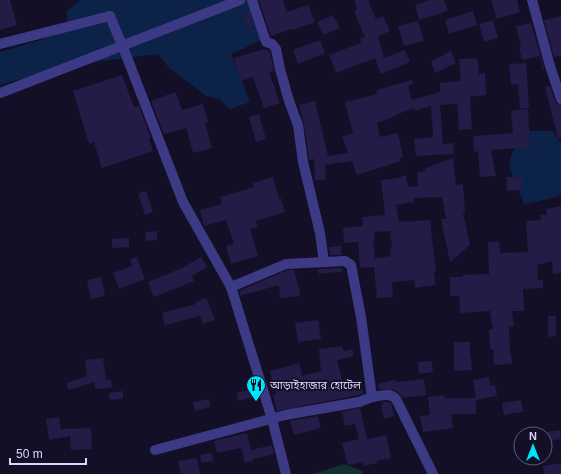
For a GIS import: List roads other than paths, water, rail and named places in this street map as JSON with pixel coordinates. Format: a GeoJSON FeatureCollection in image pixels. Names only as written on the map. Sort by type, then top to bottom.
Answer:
{"type":"FeatureCollection","features":[{"type":"Feature","properties":{"kind":"street"},"geometry":{"type":"LineString","coordinates":[[0,93],[240,0]]}},
{"type":"Feature","properties":{"kind":"street"},"geometry":{"type":"LineString","coordinates":[[252,0],[266,42],[272,44],[276,49],[289,101],[298,125],[303,162],[320,233],[324,262]]}},
{"type":"Feature","properties":{"kind":"street"},"geometry":{"type":"LineString","coordinates":[[532,0],[550,66],[561,99]]}},
{"type":"Feature","properties":{"kind":"street"},"geometry":{"type":"LineString","coordinates":[[0,44],[110,16],[183,202],[231,287],[272,419],[286,474]]}},
{"type":"Feature","properties":{"kind":"street"},"geometry":{"type":"LineString","coordinates":[[231,287],[286,264],[345,261],[351,265],[361,317],[372,397]]}},
{"type":"Feature","properties":{"kind":"street"},"geometry":{"type":"LineString","coordinates":[[155,450],[272,419],[359,402],[372,397],[388,394],[396,399],[433,474]]}},
{"type":"Feature","properties":{"kind":"water"},"geometry":{"type":"Polygon","coordinates":[[[80,0],[250,0],[262,40],[231,54],[250,102],[230,109],[220,99],[206,96],[169,68],[158,54],[71,65],[0,85],[0,52],[41,40],[67,27],[67,11],[80,0]]]}},
{"type":"Feature","properties":{"kind":"water"},"geometry":{"type":"Polygon","coordinates":[[[529,131],[553,131],[561,144],[561,194],[554,198],[524,204],[509,166],[512,153],[529,131]]]}},
{"type":"Feature","properties":{"kind":"place","name":"আড়াইহাজার হোটেল"},"geometry":{"type":"Point","coordinates":[256,402]}}]}
